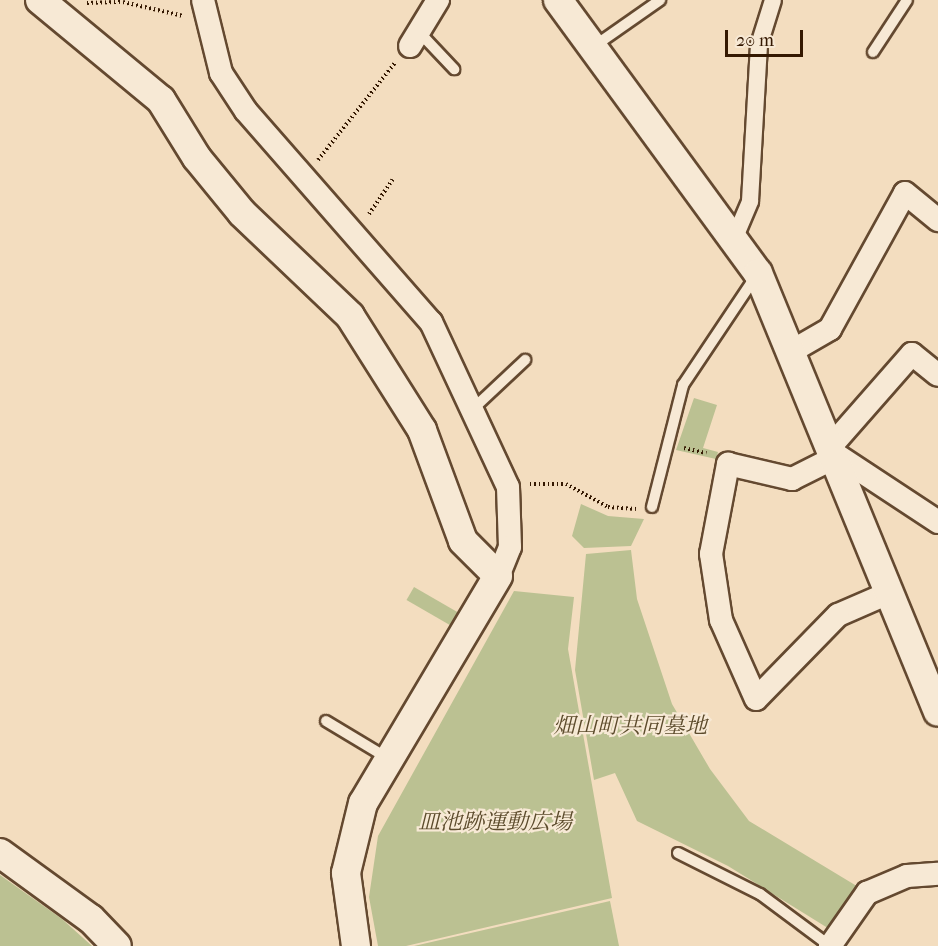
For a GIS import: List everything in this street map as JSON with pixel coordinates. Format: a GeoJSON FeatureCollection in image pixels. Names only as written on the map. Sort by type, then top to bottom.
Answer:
{"type":"FeatureCollection","features":[{"type":"Feature","properties":{"kind":"street"},"geometry":{"type":"LineString","coordinates":[[203,0],[221,73],[301,177],[356,235],[431,322],[475,407],[508,487],[510,547],[498,576],[363,803],[352,836],[346,873],[356,946]]}},
{"type":"Feature","properties":{"kind":"street"},"geometry":{"type":"LineString","coordinates":[[415,40],[438,0]]}},
{"type":"Feature","properties":{"kind":"street"},"geometry":{"type":"LineString","coordinates":[[558,0],[735,237],[758,273],[835,450],[938,711]]}},
{"type":"Feature","properties":{"kind":"street"},"geometry":{"type":"LineString","coordinates":[[735,237],[750,201],[759,45],[772,0]]}},
{"type":"Feature","properties":{"kind":"street"},"geometry":{"type":"LineString","coordinates":[[49,5],[161,100],[197,158],[242,213],[350,316],[422,430],[463,541],[498,576]]}},
{"type":"Feature","properties":{"kind":"street"},"geometry":{"type":"LineString","coordinates":[[792,351],[830,329],[904,193],[938,220]]}},
{"type":"Feature","properties":{"kind":"street"},"geometry":{"type":"LineString","coordinates":[[891,592],[837,615],[756,699],[721,620],[711,554],[728,464],[792,479],[835,450],[912,354],[938,375]]}},
{"type":"Feature","properties":{"kind":"street"},"geometry":{"type":"LineString","coordinates":[[835,450],[938,522]]}},
{"type":"Feature","properties":{"kind":"street"},"geometry":{"type":"LineString","coordinates":[[0,853],[91,919],[117,946]]}},
{"type":"Feature","properties":{"kind":"street"},"geometry":{"type":"LineString","coordinates":[[830,946],[867,893],[907,876],[938,874]]}},
{"type":"Feature","properties":{"kind":"lane"},"geometry":{"type":"LineString","coordinates":[[593,47],[660,0]]}},
{"type":"Feature","properties":{"kind":"lane"},"geometry":{"type":"LineString","coordinates":[[873,52],[907,0]]}},
{"type":"Feature","properties":{"kind":"lane"},"geometry":{"type":"LineString","coordinates":[[415,40],[454,69]]}},
{"type":"Feature","properties":{"kind":"lane"},"geometry":{"type":"LineString","coordinates":[[652,507],[683,385],[758,273]]}},
{"type":"Feature","properties":{"kind":"lane"},"geometry":{"type":"LineString","coordinates":[[475,407],[525,360]]}},
{"type":"Feature","properties":{"kind":"lane"},"geometry":{"type":"LineString","coordinates":[[326,721],[389,759]]}},
{"type":"Feature","properties":{"kind":"lane"},"geometry":{"type":"LineString","coordinates":[[678,853],[760,894],[830,946]]}},
{"type":"Feature","properties":{"kind":"path"},"geometry":{"type":"LineString","coordinates":[[49,5],[123,2],[185,16]]}},
{"type":"Feature","properties":{"kind":"path"},"geometry":{"type":"LineString","coordinates":[[301,177],[345,130],[415,40]]}},
{"type":"Feature","properties":{"kind":"path"},"geometry":{"type":"LineString","coordinates":[[356,235],[393,179]]}},
{"type":"Feature","properties":{"kind":"path"},"geometry":{"type":"LineString","coordinates":[[676,446],[728,464]]}},
{"type":"Feature","properties":{"kind":"path"},"geometry":{"type":"LineString","coordinates":[[508,487],[548,481],[566,484],[608,507],[652,507]]}},
{"type":"Feature","properties":{"kind":"green space"},"geometry":{"type":"Polygon","coordinates":[[[694,398],[717,405],[703,448],[718,452],[716,459],[676,450],[694,398]]]}},
{"type":"Feature","properties":{"kind":"green space"},"geometry":{"type":"Polygon","coordinates":[[[581,504],[608,516],[644,519],[631,546],[584,548],[572,536],[581,504]]]}},
{"type":"Feature","properties":{"kind":"green space","name":"畑山町共同墓地"},"geometry":{"type":"Polygon","coordinates":[[[631,550],[637,599],[672,704],[710,769],[749,821],[860,888],[831,930],[728,866],[637,821],[615,773],[594,780],[575,670],[586,554],[631,550]]]}},
{"type":"Feature","properties":{"kind":"green space"},"geometry":{"type":"Polygon","coordinates":[[[414,587],[461,614],[453,627],[406,600],[414,587]]]}},
{"type":"Feature","properties":{"kind":"green space","name":"皿池跡運動広場"},"geometry":{"type":"Polygon","coordinates":[[[514,591],[574,597],[568,649],[612,898],[406,946],[378,946],[369,897],[378,836],[514,591]]]}},
{"type":"Feature","properties":{"kind":"green space"},"geometry":{"type":"Polygon","coordinates":[[[0,875],[62,919],[92,946],[0,946],[0,875]]]}},
{"type":"Feature","properties":{"kind":"green space"},"geometry":{"type":"Polygon","coordinates":[[[610,901],[619,946],[414,946],[610,901]]]}}]}
